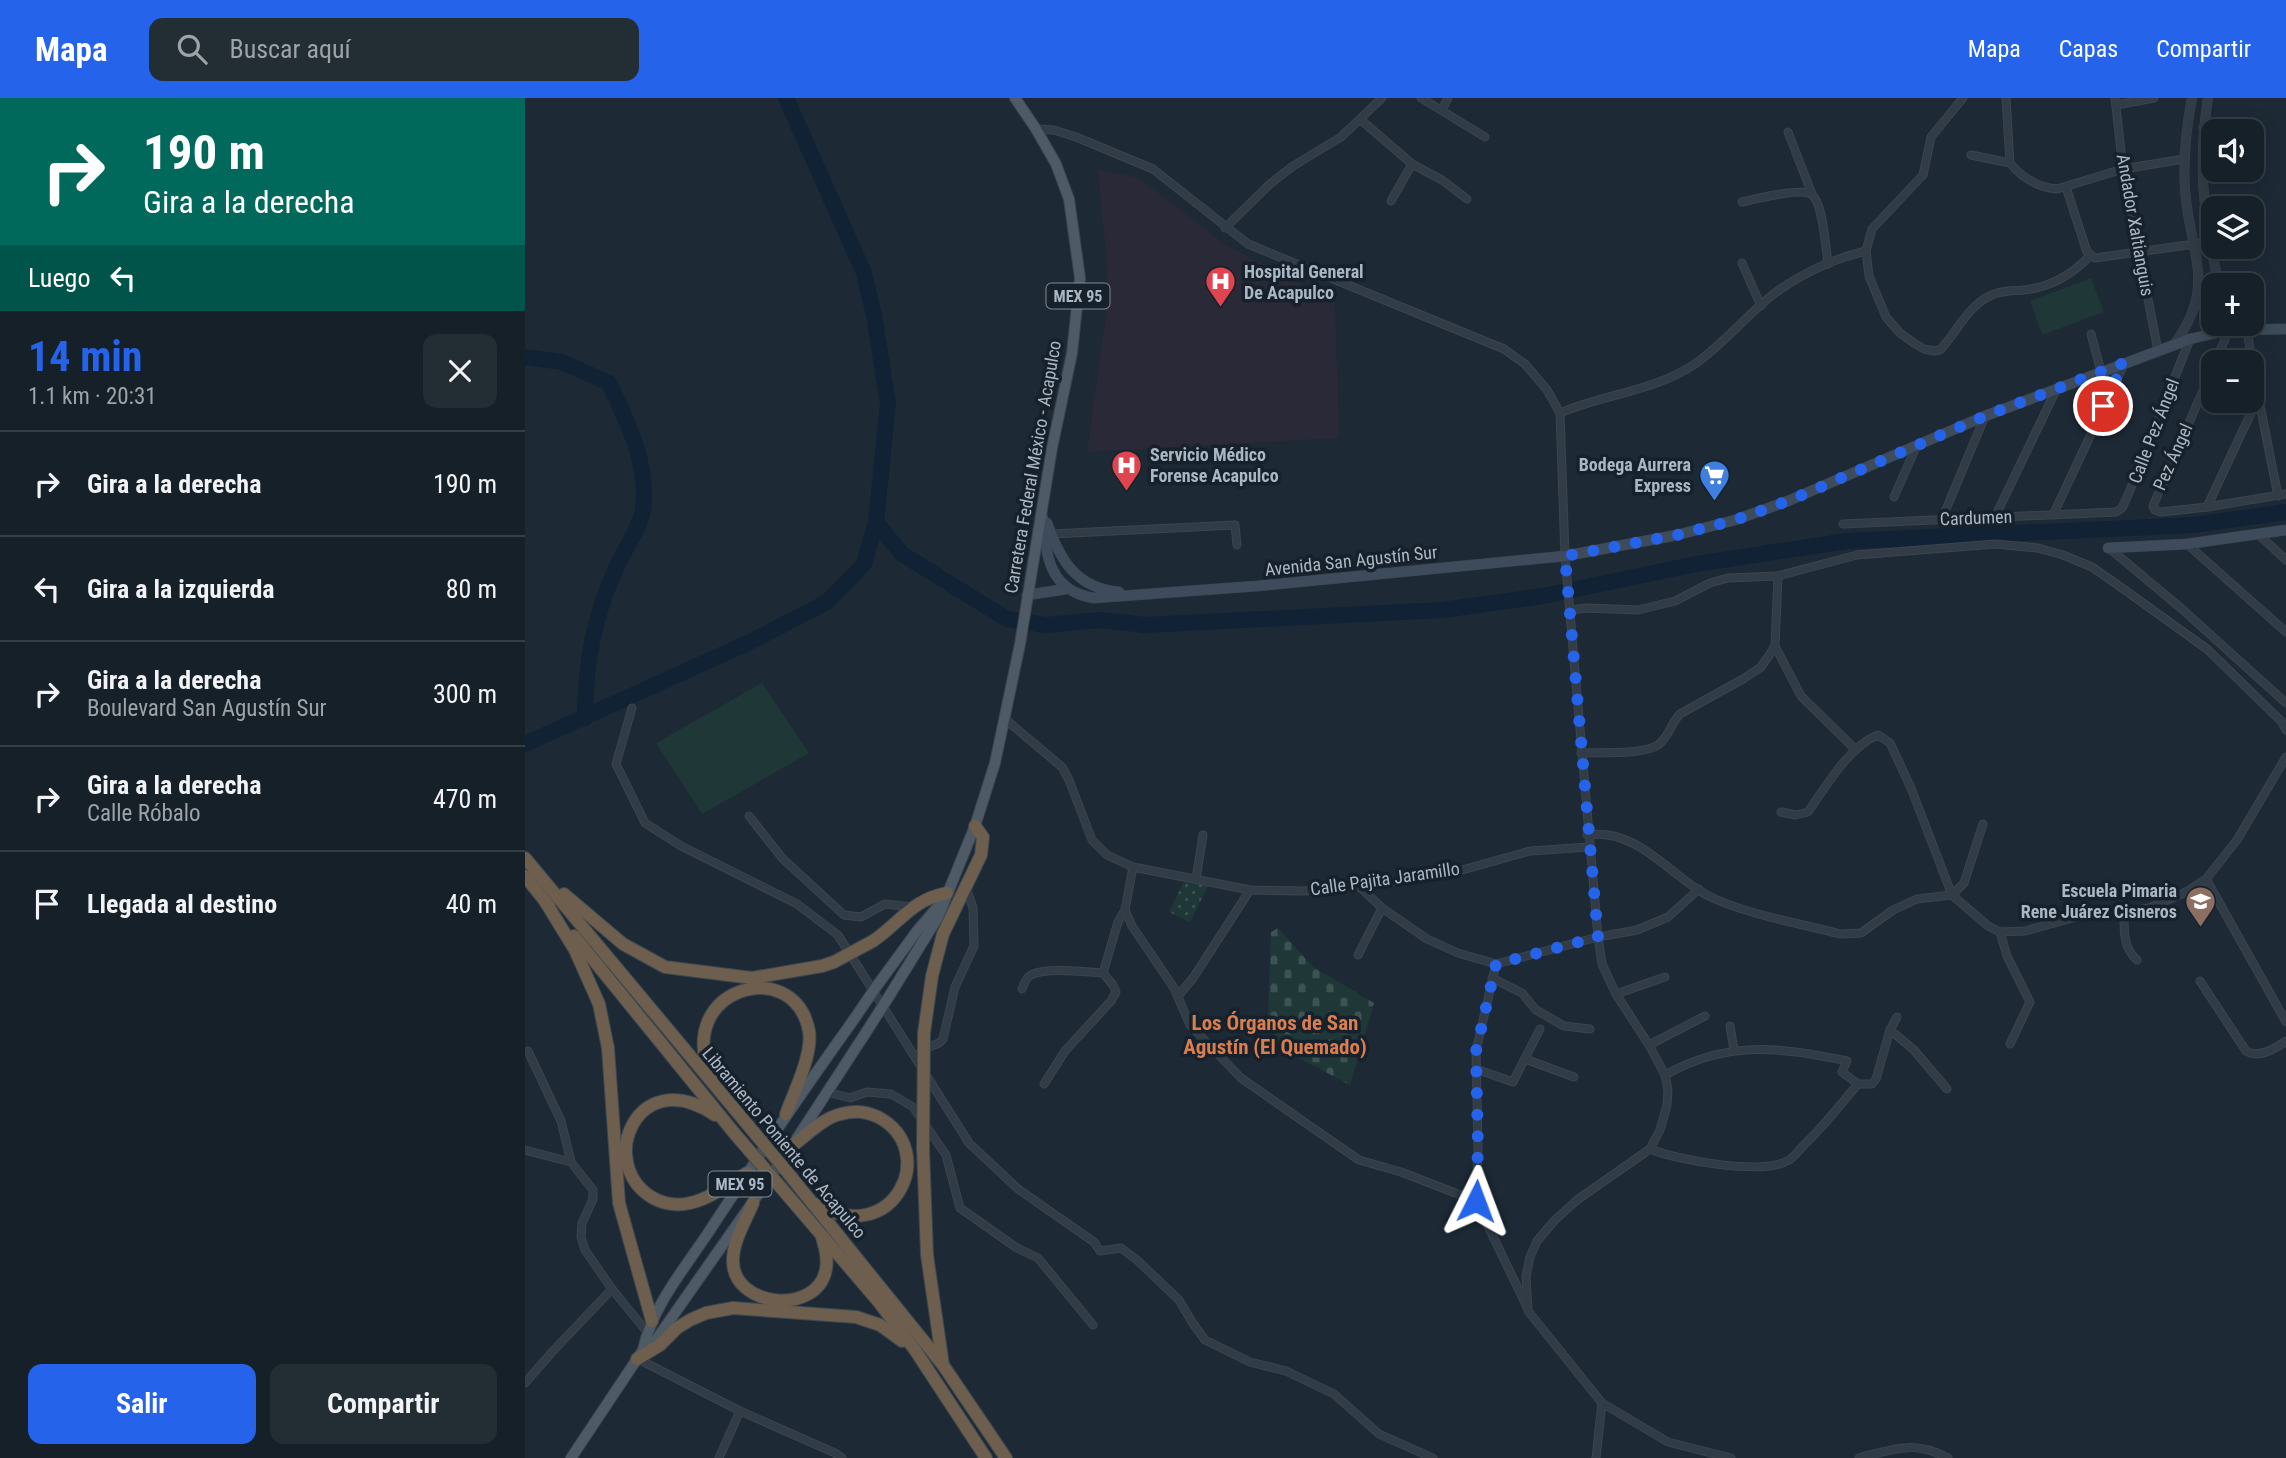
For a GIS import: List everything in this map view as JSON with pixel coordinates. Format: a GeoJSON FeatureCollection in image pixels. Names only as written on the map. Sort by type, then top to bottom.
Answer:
{"type":"FeatureCollection","features":[{"type":"Feature","properties":{"kind":"highway"},"geometry":{"type":"LineString","coordinates":[[943,1365],[927,1255],[923,1148],[925,1033],[932,976],[943,934],[981,855],[984,843],[975,826]]}},
{"type":"Feature","properties":{"kind":"highway","name":"Libramiento Poniente de Acapulco"},"geometry":{"type":"LineString","coordinates":[[525,858],[545,901],[725,1122],[878,1301],[915,1350],[986,1458]]}},
{"type":"Feature","properties":{"kind":"highway"},"geometry":{"type":"LineString","coordinates":[[530,873],[623,944],[666,967],[752,978],[834,962],[873,941],[924,899],[945,897]]}},
{"type":"Feature","properties":{"kind":"highway","name":"Libramiento Poniente de Acapulco"},"geometry":{"type":"LineString","coordinates":[[530,873],[788,1173],[943,1365],[1006,1458]]}},
{"type":"Feature","properties":{"kind":"highway"},"geometry":{"type":"LineString","coordinates":[[545,901],[581,962],[602,1016],[610,1067],[619,1203],[649,1327]]}},
{"type":"Feature","properties":{"kind":"highway"},"geometry":{"type":"LineString","coordinates":[[718,1091],[706,1065],[704,1044],[706,1026],[713,1010],[726,997],[742,989],[760,988],[778,992],[793,1002],[804,1016],[809,1033],[808,1051],[786,1114]]}},
{"type":"Feature","properties":{"kind":"highway"},"geometry":{"type":"LineString","coordinates":[[725,1122],[701,1106],[686,1100],[669,1099],[654,1104],[642,1112],[629,1132],[626,1153],[630,1170],[639,1186],[652,1197],[681,1205],[701,1200],[747,1173]]}},
{"type":"Feature","properties":{"kind":"highway"},"geometry":{"type":"LineString","coordinates":[[792,1146],[825,1121],[839,1114],[857,1111],[889,1123],[903,1140],[906,1152],[903,1184],[897,1196],[882,1210],[866,1216],[847,1217],[832,1213],[809,1199]]}},
{"type":"Feature","properties":{"kind":"highway"},"geometry":{"type":"LineString","coordinates":[[753,1203],[735,1247],[733,1262],[738,1281],[756,1295],[791,1299],[804,1296],[815,1289],[823,1279],[827,1267],[821,1233]]}},
{"type":"Feature","properties":{"kind":"highway"},"geometry":{"type":"LineString","coordinates":[[640,1354],[660,1345],[689,1320],[715,1311],[744,1308],[856,1317],[880,1325],[915,1350]]}},
{"type":"Feature","properties":{"kind":"main road","name":"Carretera Federal México - Acapulco"},"geometry":{"type":"LineString","coordinates":[[1014,98],[1037,129],[1056,164],[1069,200],[1080,278],[1072,353],[1026,601]]}},
{"type":"Feature","properties":{"kind":"main road","name":"Avenida San Agustín Sur"},"geometry":{"type":"LineString","coordinates":[[2264,328],[2286,329]]}},
{"type":"Feature","properties":{"kind":"main road","name":"Avenida San Agustín Sur"},"geometry":{"type":"LineString","coordinates":[[1066,589],[1094,598],[1257,586],[1565,556],[1677,535],[1735,520],[1788,501],[1985,416],[2201,336]]}},
{"type":"Feature","properties":{"kind":"main road","name":"Avenida San Agustín Sur"},"geometry":{"type":"LineString","coordinates":[[1042,507],[1063,560],[1074,574],[1085,582],[1113,591],[1140,594]]}},
{"type":"Feature","properties":{"kind":"main road"},"geometry":{"type":"LineString","coordinates":[[1026,601],[1066,589],[1051,566],[1044,537],[1042,507]]}},
{"type":"Feature","properties":{"kind":"main road"},"geometry":{"type":"LineString","coordinates":[[2108,548],[2187,544],[2286,530]]}},
{"type":"Feature","properties":{"kind":"main road","name":"MEX 95"},"geometry":{"type":"LineString","coordinates":[[640,1354],[656,1340],[753,1203],[827,1093],[931,929],[975,826],[995,763],[1020,644],[1026,601]]}},
{"type":"Feature","properties":{"kind":"main road","name":"MEX 95"},"geometry":{"type":"LineString","coordinates":[[571,1458],[640,1354],[649,1327],[786,1114],[916,931],[945,897]]}},
{"type":"Feature","properties":{"kind":"street"},"geometry":{"type":"LineString","coordinates":[[1225,228],[1270,184],[1293,166],[1341,137],[1382,98]]}},
{"type":"Feature","properties":{"kind":"street"},"geometry":{"type":"LineString","coordinates":[[1422,98],[1485,137]]}},
{"type":"Feature","properties":{"kind":"street"},"geometry":{"type":"LineString","coordinates":[[1441,110],[1448,98]]}},
{"type":"Feature","properties":{"kind":"street"},"geometry":{"type":"LineString","coordinates":[[1963,98],[1931,137],[1923,175],[1872,229],[1866,251],[1869,276],[1886,317],[1900,333],[1924,349],[1940,350],[1976,305],[1990,296],[2006,290],[2026,290],[2055,283],[2073,274],[2091,257]]}},
{"type":"Feature","properties":{"kind":"street"},"geometry":{"type":"LineString","coordinates":[[2006,98],[2010,163]]}},
{"type":"Feature","properties":{"kind":"street"},"geometry":{"type":"LineString","coordinates":[[2116,101],[2154,98]]}},
{"type":"Feature","properties":{"kind":"street"},"geometry":{"type":"LineString","coordinates":[[2173,345],[2188,326],[2195,309],[2199,272],[2192,243],[2184,159],[2192,98]]}},
{"type":"Feature","properties":{"kind":"street"},"geometry":{"type":"LineString","coordinates":[[2204,119],[2208,98]]}},
{"type":"Feature","properties":{"kind":"street","name":"Andador Xaltianguis"},"geometry":{"type":"LineString","coordinates":[[2116,101],[2123,169],[2158,351]]}},
{"type":"Feature","properties":{"kind":"street"},"geometry":{"type":"LineString","coordinates":[[1361,120],[1412,164],[1442,180],[1467,199]]}},
{"type":"Feature","properties":{"kind":"street"},"geometry":{"type":"LineString","coordinates":[[1037,129],[1054,130],[1076,137],[1153,169],[1248,244],[1504,349],[1525,364],[1547,390],[1560,413],[1565,556],[1587,835],[1602,964],[1616,994],[1665,1075],[1667,1105],[1660,1130],[1650,1149],[1577,1200],[1537,1241],[1526,1276],[1528,1311]]}},
{"type":"Feature","properties":{"kind":"street"},"geometry":{"type":"LineString","coordinates":[[1787,132],[1816,200],[1828,264]]}},
{"type":"Feature","properties":{"kind":"street"},"geometry":{"type":"LineString","coordinates":[[1971,155],[2010,163],[2029,181],[2047,188],[2066,187],[2123,169],[2184,159]]}},
{"type":"Feature","properties":{"kind":"street"},"geometry":{"type":"LineString","coordinates":[[1391,201],[1412,164]]}},
{"type":"Feature","properties":{"kind":"street"},"geometry":{"type":"LineString","coordinates":[[2066,187],[2091,257],[2102,259],[2201,242]]}},
{"type":"Feature","properties":{"kind":"street"},"geometry":{"type":"LineString","coordinates":[[1742,202],[1785,194],[1807,192],[1813,195]]}},
{"type":"Feature","properties":{"kind":"street"},"geometry":{"type":"LineString","coordinates":[[1560,413],[1583,403],[1667,380],[1695,363],[1761,306],[1796,280],[1828,264],[1866,251]]}},
{"type":"Feature","properties":{"kind":"street"},"geometry":{"type":"LineString","coordinates":[[1742,263],[1761,306]]}},
{"type":"Feature","properties":{"kind":"street"},"geometry":{"type":"LineString","coordinates":[[2091,334],[2101,371]]}},
{"type":"Feature","properties":{"kind":"street","name":"Calle Pez Ángel"},"geometry":{"type":"LineString","coordinates":[[2109,513],[2122,508],[2190,339]]}},
{"type":"Feature","properties":{"kind":"street"},"geometry":{"type":"LineString","coordinates":[[2053,515],[2124,363]]}},
{"type":"Feature","properties":{"kind":"street"},"geometry":{"type":"LineString","coordinates":[[1995,517],[2057,388]]}},
{"type":"Feature","properties":{"kind":"street","name":"Pez Ángel"},"geometry":{"type":"LineString","coordinates":[[2201,394],[2154,501],[2155,510],[2161,512],[2207,507]]}},
{"type":"Feature","properties":{"kind":"street"},"geometry":{"type":"LineString","coordinates":[[2207,507],[2251,413]]}},
{"type":"Feature","properties":{"kind":"street"},"geometry":{"type":"LineString","coordinates":[[2207,507],[2282,495],[2260,413]]}},
{"type":"Feature","properties":{"kind":"street"},"geometry":{"type":"LineString","coordinates":[[1942,519],[1985,416]]}},
{"type":"Feature","properties":{"kind":"street"},"geometry":{"type":"LineString","coordinates":[[1894,497],[1917,445]]}},
{"type":"Feature","properties":{"kind":"street","name":"Cardumen"},"geometry":{"type":"LineString","coordinates":[[1843,524],[2109,513]]}},
{"type":"Feature","properties":{"kind":"street"},"geometry":{"type":"LineString","coordinates":[[1051,534],[1235,525],[1237,545]]}},
{"type":"Feature","properties":{"kind":"street"},"geometry":{"type":"LineString","coordinates":[[2258,534],[2286,560]]}},
{"type":"Feature","properties":{"kind":"street"},"geometry":{"type":"LineString","coordinates":[[1570,607],[1639,610],[1675,601],[1710,583],[1728,578],[1778,576],[1857,555],[1995,544],[2038,548],[2092,567],[2207,649],[2282,722],[2286,730]]}},
{"type":"Feature","properties":{"kind":"street"},"geometry":{"type":"LineString","coordinates":[[2187,544],[2286,632]]}},
{"type":"Feature","properties":{"kind":"street"},"geometry":{"type":"LineString","coordinates":[[2108,548],[2182,609],[2286,703]]}},
{"type":"Feature","properties":{"kind":"street"},"geometry":{"type":"LineString","coordinates":[[1778,576],[1775,646],[1801,696],[1856,750]]}},
{"type":"Feature","properties":{"kind":"street"},"geometry":{"type":"LineString","coordinates":[[1581,753],[1632,750],[1658,745],[1667,736],[1680,714],[1760,668],[1775,646]]}},
{"type":"Feature","properties":{"kind":"street"},"geometry":{"type":"LineString","coordinates":[[632,708],[616,764],[645,823],[681,846],[797,904],[838,935],[969,1143],[1018,1189],[1094,1242],[1100,1251],[1121,1248],[1137,1260],[1179,1300],[1205,1340],[1250,1362],[1286,1371],[1333,1394],[1378,1434],[1433,1458]]}},
{"type":"Feature","properties":{"kind":"street","name":"Calle Pajita Jaramillo"},"geometry":{"type":"LineString","coordinates":[[1005,719],[1062,768],[1092,840],[1107,855],[1133,867],[1250,890],[1303,891],[1360,887],[1455,872],[1530,851],[1589,848]]}},
{"type":"Feature","properties":{"kind":"street"},"geometry":{"type":"LineString","coordinates":[[1781,813],[1796,815],[1808,812],[1856,750],[1878,735],[1890,743],[1911,788],[1952,895],[1988,926],[2000,932],[2025,931],[2076,917],[2149,908],[2188,891],[2206,879],[2237,839],[2286,757]]}},
{"type":"Feature","properties":{"kind":"street"},"geometry":{"type":"LineString","coordinates":[[749,816],[783,859],[844,915],[861,917],[885,904],[911,907]]}},
{"type":"Feature","properties":{"kind":"street"},"geometry":{"type":"LineString","coordinates":[[1587,835],[1616,836],[1635,844],[1713,898],[1767,915],[1851,935],[1861,933],[1893,911],[1917,900],[1952,895],[1963,883],[1983,824]]}},
{"type":"Feature","properties":{"kind":"street"},"geometry":{"type":"LineString","coordinates":[[1196,879],[1203,835]]}},
{"type":"Feature","properties":{"kind":"street"},"geometry":{"type":"LineString","coordinates":[[1103,973],[1118,922],[1125,910],[1133,867]]}},
{"type":"Feature","properties":{"kind":"street"},"geometry":{"type":"LineString","coordinates":[[2206,879],[2286,1022]]}},
{"type":"Feature","properties":{"kind":"street"},"geometry":{"type":"LineString","coordinates":[[913,1052],[929,1048],[943,1039],[955,987],[974,946],[973,908],[966,887]]}},
{"type":"Feature","properties":{"kind":"street"},"geometry":{"type":"LineString","coordinates":[[1360,887],[1382,908],[1427,939],[1458,953],[1496,964],[1598,937],[1637,930],[1668,917],[1699,889]]}},
{"type":"Feature","properties":{"kind":"street"},"geometry":{"type":"LineString","coordinates":[[1178,996],[1193,978],[1250,890]]}},
{"type":"Feature","properties":{"kind":"street"},"geometry":{"type":"LineString","coordinates":[[1358,955],[1382,908]]}},
{"type":"Feature","properties":{"kind":"street"},"geometry":{"type":"LineString","coordinates":[[1125,910],[1132,926],[1178,996],[1185,1017],[1203,1040],[1241,1078],[1359,1160],[1401,1172],[1476,1201]]}},
{"type":"Feature","properties":{"kind":"street"},"geometry":{"type":"LineString","coordinates":[[2124,913],[2127,947],[2137,960]]}},
{"type":"Feature","properties":{"kind":"street"},"geometry":{"type":"LineString","coordinates":[[2000,932],[2007,956],[2030,1002],[2010,1044]]}},
{"type":"Feature","properties":{"kind":"street"},"geometry":{"type":"LineString","coordinates":[[1496,964],[1478,1039],[1476,1201],[1528,1311],[1602,1403],[1668,1442],[1731,1458]]}},
{"type":"Feature","properties":{"kind":"street"},"geometry":{"type":"LineString","coordinates":[[1022,989],[1025,980],[1034,974],[1103,973]]}},
{"type":"Feature","properties":{"kind":"street"},"geometry":{"type":"LineString","coordinates":[[1044,1084],[1065,1051],[1111,1001],[1116,992],[1103,973]]}},
{"type":"Feature","properties":{"kind":"street"},"geometry":{"type":"LineString","coordinates":[[1616,994],[1665,976]]}},
{"type":"Feature","properties":{"kind":"street"},"geometry":{"type":"LineString","coordinates":[[1493,978],[1522,993],[1536,1010],[1564,1026],[1590,1029]]}},
{"type":"Feature","properties":{"kind":"street"},"geometry":{"type":"LineString","coordinates":[[2200,981],[2246,1051],[2252,1055],[2260,1054],[2286,1041]]}},
{"type":"Feature","properties":{"kind":"street"},"geometry":{"type":"LineString","coordinates":[[1649,1045],[1705,1016]]}},
{"type":"Feature","properties":{"kind":"street"},"geometry":{"type":"LineString","coordinates":[[1665,1075],[1691,1061],[1734,1050],[1805,1052],[1847,1061],[1842,1072],[1858,1084],[1872,1084],[1897,1017]]}},
{"type":"Feature","properties":{"kind":"street"},"geometry":{"type":"LineString","coordinates":[[1730,1026],[1734,1050]]}},
{"type":"Feature","properties":{"kind":"street"},"geometry":{"type":"LineString","coordinates":[[1476,1069],[1513,1082],[1540,1029]]}},
{"type":"Feature","properties":{"kind":"street"},"geometry":{"type":"LineString","coordinates":[[1890,1030],[1914,1050],[1947,1088]]}},
{"type":"Feature","properties":{"kind":"street"},"geometry":{"type":"LineString","coordinates":[[528,1051],[561,1121],[571,1162],[593,1190],[593,1199],[582,1223],[582,1243],[585,1250],[612,1289],[649,1327]]}},
{"type":"Feature","properties":{"kind":"street"},"geometry":{"type":"LineString","coordinates":[[1525,1059],[1574,1077]]}},
{"type":"Feature","properties":{"kind":"street"},"geometry":{"type":"LineString","coordinates":[[1650,1149],[1666,1156],[1752,1167],[1773,1166],[1789,1161],[1818,1132],[1858,1084]]}},
{"type":"Feature","properties":{"kind":"street"},"geometry":{"type":"LineString","coordinates":[[827,1093],[850,1098],[867,1092],[891,1094],[913,1107],[946,1155],[960,1208],[1017,1248],[1038,1258],[1093,1325]]}},
{"type":"Feature","properties":{"kind":"street"},"geometry":{"type":"LineString","coordinates":[[525,1150],[571,1162]]}},
{"type":"Feature","properties":{"kind":"street"},"geometry":{"type":"LineString","coordinates":[[525,1383],[612,1289]]}},
{"type":"Feature","properties":{"kind":"street"},"geometry":{"type":"LineString","coordinates":[[640,1354],[740,1411],[842,1458]]}},
{"type":"Feature","properties":{"kind":"street"},"geometry":{"type":"LineString","coordinates":[[1596,1458],[1602,1403]]}},
{"type":"Feature","properties":{"kind":"street"},"geometry":{"type":"LineString","coordinates":[[719,1458],[740,1411]]}},
{"type":"Feature","properties":{"kind":"street"},"geometry":{"type":"LineString","coordinates":[[1859,1458],[1916,1446],[1948,1458]]}},
{"type":"Feature","properties":{"kind":"shaded area","name":"Hospital General De Acapulco"},"geometry":{"type":"Polygon","coordinates":[[[1098,170],[1139,178],[1224,244],[1335,302],[1339,438],[1087,452],[1106,316],[1107,266],[1098,170]]]}},
{"type":"Feature","properties":{"kind":"green space"},"geometry":{"type":"Polygon","coordinates":[[[2091,278],[2104,312],[2042,335],[2030,301],[2091,278]]]}},
{"type":"Feature","properties":{"kind":"green space"},"geometry":{"type":"Polygon","coordinates":[[[762,683],[809,753],[702,814],[656,743],[762,683]]]}},
{"type":"Feature","properties":{"kind":"green space"},"geometry":{"type":"Polygon","coordinates":[[[1186,877],[1209,884],[1190,922],[1169,912],[1186,877]]]}},
{"type":"Feature","properties":{"kind":"green space"},"geometry":{"type":"Polygon","coordinates":[[[1278,928],[1312,966],[1374,1003],[1350,1085],[1278,1047],[1268,1019],[1271,932],[1278,928]]]}},
{"type":"Feature","properties":{"kind":"waterway"},"geometry":{"type":"LineString","coordinates":[[525,744],[752,641],[827,602],[864,564],[876,522],[888,404],[874,315],[864,273],[786,98]]}},
{"type":"Feature","properties":{"kind":"waterway"},"geometry":{"type":"LineString","coordinates":[[525,357],[562,362],[609,383],[635,445],[643,477],[642,516],[614,573],[596,626],[589,662],[585,718]]}},
{"type":"Feature","properties":{"kind":"waterway"},"geometry":{"type":"LineString","coordinates":[[876,522],[902,554],[1007,619],[1046,625],[1100,620],[1145,625],[1442,610],[1543,596],[1696,564],[1847,541],[2194,525],[2286,512]]}},
{"type":"Feature","properties":{"kind":"place","name":"Hospital General De Acapulco"},"geometry":{"type":"Point","coordinates":[1221,309]}},
{"type":"Feature","properties":{"kind":"place","name":"Servicio Médico Forense Acapulco"},"geometry":{"type":"Point","coordinates":[1127,492]}},
{"type":"Feature","properties":{"kind":"place","name":"Bodega Aurrera Express"},"geometry":{"type":"Point","coordinates":[1714,502]}},
{"type":"Feature","properties":{"kind":"place","name":"Escuela Pimaria Rene Juárez Cisneros"},"geometry":{"type":"Point","coordinates":[2200,928]}},
{"type":"Feature","properties":{"kind":"district","name":"Los Órganos de San Agustín (El Quemado)"},"geometry":{"type":"Point","coordinates":[1275,1035]}},
{"type":"Feature","properties":{"kind":"route"},"geometry":{"type":"LineString","coordinates":[[1476,1201],[1476,1051],[1496,964],[1598,937],[1587,835],[1565,556],[1677,535],[1735,520],[1788,501],[1985,416],[2124,363],[2103,406]]}}]}
